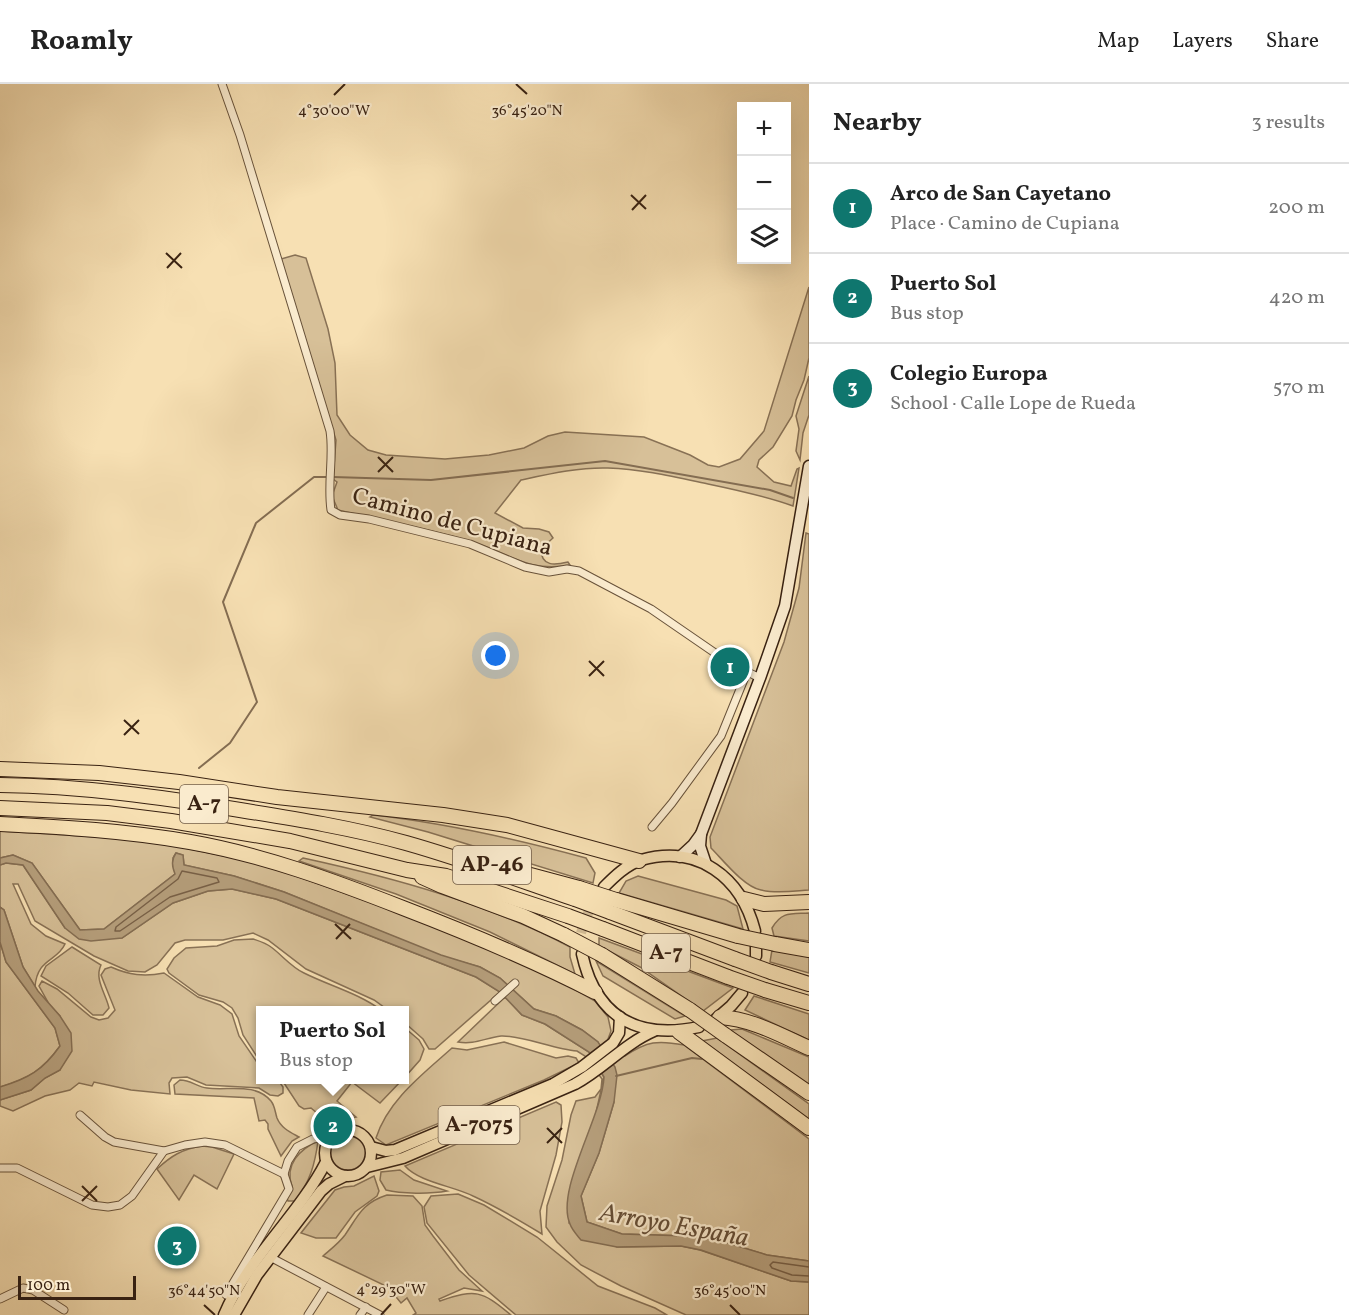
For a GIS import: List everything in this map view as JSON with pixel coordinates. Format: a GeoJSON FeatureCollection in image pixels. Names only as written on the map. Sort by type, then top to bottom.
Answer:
{"type":"FeatureCollection","features":[{"type":"Feature","properties":{"kind":"highway"},"geometry":{"type":"LineString","coordinates":[[0,769],[99,773],[180,782],[277,797],[443,814],[507,825],[639,861]]}},
{"type":"Feature","properties":{"kind":"highway","name":"A-7"},"geometry":{"type":"LineString","coordinates":[[0,785],[95,790],[180,800],[308,821],[405,843],[613,906],[735,959],[809,984]]}},
{"type":"Feature","properties":{"kind":"highway","name":"A-7"},"geometry":{"type":"LineString","coordinates":[[0,808],[107,813],[192,824],[290,841],[407,870],[446,876],[568,916],[765,990],[809,1003]]}},
{"type":"Feature","properties":{"kind":"highway"},"geometry":{"type":"LineString","coordinates":[[0,824],[190,842],[300,870],[453,927],[520,955],[595,992]]}},
{"type":"Feature","properties":{"kind":"highway","name":"AP-46"},"geometry":{"type":"LineString","coordinates":[[407,870],[442,886],[523,916],[602,955],[690,1010],[809,1093]]}},
{"type":"Feature","properties":{"kind":"highway"},"geometry":{"type":"LineString","coordinates":[[744,899],[764,904],[809,902]]}},
{"type":"Feature","properties":{"kind":"highway"},"geometry":{"type":"LineString","coordinates":[[613,906],[738,936],[809,950]]}},
{"type":"Feature","properties":{"kind":"highway"},"geometry":{"type":"LineString","coordinates":[[718,1018],[738,1018],[809,1048]]}},
{"type":"Feature","properties":{"kind":"highway"},"geometry":{"type":"LineString","coordinates":[[679,1032],[809,1128]]}},
{"type":"Feature","properties":{"kind":"main road"},"geometry":{"type":"LineString","coordinates":[[680,857],[701,834],[785,606],[809,466]]}},
{"type":"Feature","properties":{"kind":"main road"},"geometry":{"type":"LineString","coordinates":[[701,834],[700,846],[706,864]]}},
{"type":"Feature","properties":{"kind":"main road"},"geometry":{"type":"LineString","coordinates":[[604,887],[621,871],[639,861],[680,857],[706,864],[732,884],[744,899],[755,931]]}},
{"type":"Feature","properties":{"kind":"main road"},"geometry":{"type":"LineString","coordinates":[[582,954],[586,972],[595,992],[620,1017],[654,1031],[679,1032],[699,1028]]}},
{"type":"Feature","properties":{"kind":"main road"},"geometry":{"type":"LineString","coordinates":[[718,1018],[742,993]]}},
{"type":"Feature","properties":{"kind":"main road"},"geometry":{"type":"LineString","coordinates":[[616,1047],[620,1017]]}},
{"type":"Feature","properties":{"kind":"main road","name":"A-7075"},"geometry":{"type":"LineString","coordinates":[[234,1315],[270,1257],[321,1191],[329,1184],[345,1176],[357,1175],[367,1167],[403,1158],[576,1084],[586,1072],[616,1047],[654,1031]]}},
{"type":"Feature","properties":{"kind":"main road","name":"A-7075"},"geometry":{"type":"LineString","coordinates":[[371,1147],[386,1151],[395,1150],[586,1072]]}},
{"type":"Feature","properties":{"kind":"main road"},"geometry":{"type":"LineString","coordinates":[[224,1315],[235,1292],[315,1183],[326,1162],[325,1148],[332,1136],[346,1129],[355,1130],[363,1135],[371,1147],[372,1158],[367,1167]]}},
{"type":"Feature","properties":{"kind":"main road"},"geometry":{"type":"LineString","coordinates":[[326,1162],[334,1172],[345,1176]]}},
{"type":"Feature","properties":{"kind":"main road"},"geometry":{"type":"LineString","coordinates":[[216,1315],[226,1295]]}},
{"type":"Feature","properties":{"kind":"street","name":"Camino de Cupiana"},"geometry":{"type":"LineString","coordinates":[[222,84],[240,135],[330,431],[332,445],[329,497],[331,510],[340,515],[369,519],[470,544],[525,567],[549,572],[567,569],[579,571],[651,609],[731,664],[760,678]]}},
{"type":"Feature","properties":{"kind":"street"},"geometry":{"type":"LineString","coordinates":[[652,827],[721,736],[747,672]]}},
{"type":"Feature","properties":{"kind":"street"},"geometry":{"type":"LineString","coordinates":[[495,1001],[515,983]]}},
{"type":"Feature","properties":{"kind":"street"},"geometry":{"type":"LineString","coordinates":[[80,1115],[114,1142],[164,1151],[205,1142],[225,1145],[284,1174]]}},
{"type":"Feature","properties":{"kind":"street"},"geometry":{"type":"LineString","coordinates":[[226,1295],[289,1189],[284,1174],[288,1161],[297,1147],[313,1139],[332,1136]]}},
{"type":"Feature","properties":{"kind":"street"},"geometry":{"type":"LineString","coordinates":[[0,1168],[17,1168],[92,1205],[108,1207],[120,1205],[132,1196],[164,1151]]}},
{"type":"Feature","properties":{"kind":"street"},"geometry":{"type":"LineString","coordinates":[[270,1257],[380,1315]]}},
{"type":"Feature","properties":{"kind":"street"},"geometry":{"type":"LineString","coordinates":[[308,1315],[326,1287]]}},
{"type":"Feature","properties":{"kind":"street"},"geometry":{"type":"LineString","coordinates":[[0,1299],[23,1288],[33,1290],[64,1310]]}},
{"type":"Feature","properties":{"kind":"street"},"geometry":{"type":"LineString","coordinates":[[360,1315],[366,1307]]}},
{"type":"Feature","properties":{"kind":"shaded area"},"geometry":{"type":"Polygon","coordinates":[[[295,255],[306,258],[328,329],[335,363],[337,415],[350,435],[368,450],[386,455],[445,459],[489,455],[524,448],[548,436],[565,432],[644,437],[690,455],[708,465],[719,467],[740,459],[764,431],[809,287],[809,358],[804,380],[792,416],[773,447],[759,460],[757,467],[774,482],[791,486],[799,468],[793,506],[730,489],[658,474],[620,469],[576,470],[521,480],[495,513],[523,528],[549,532],[553,538],[541,549],[543,559],[546,562],[558,564],[568,562],[570,565],[555,567],[529,564],[453,536],[338,510],[332,496],[337,482],[333,479],[336,440],[281,259],[295,255]]]}},
{"type":"Feature","properties":{"kind":"shaded area"},"geometry":{"type":"Polygon","coordinates":[[[809,376],[809,415],[803,433],[800,460],[796,451],[799,429],[796,416],[809,376]]]}},
{"type":"Feature","properties":{"kind":"shaded area"},"geometry":{"type":"Polygon","coordinates":[[[806,533],[809,534],[809,890],[773,892],[754,888],[741,879],[711,848],[710,837],[784,642],[799,588],[806,533]]]}},
{"type":"Feature","properties":{"kind":"shaded area"},"geometry":{"type":"Polygon","coordinates":[[[373,815],[481,832],[586,858],[595,873],[593,883],[428,832],[370,817],[373,815]]]}},
{"type":"Feature","properties":{"kind":"shaded area"},"geometry":{"type":"Polygon","coordinates":[[[0,831],[146,840],[263,864],[392,910],[538,968],[595,1001],[608,1017],[611,1031],[608,1039],[625,1056],[640,1047],[653,1043],[667,1042],[684,1045],[809,1139],[809,1261],[767,1255],[721,1241],[688,1236],[622,1234],[587,1222],[581,1196],[599,1153],[614,1102],[598,1042],[556,1016],[534,1009],[500,978],[480,967],[441,956],[284,892],[234,876],[184,865],[183,855],[176,853],[173,858],[175,874],[104,929],[80,930],[32,863],[13,855],[0,858],[0,831]]]}},
{"type":"Feature","properties":{"kind":"shaded area"},"geometry":{"type":"Polygon","coordinates":[[[303,858],[406,883],[506,917],[570,947],[570,957],[575,974],[490,932],[396,894],[299,861],[303,858]]]}},
{"type":"Feature","properties":{"kind":"shaded area"},"geometry":{"type":"Polygon","coordinates":[[[6,863],[23,865],[65,928],[122,938],[173,903],[208,891],[232,889],[276,899],[476,977],[500,992],[435,1049],[429,1049],[423,1039],[409,1027],[409,1006],[382,1006],[306,969],[268,940],[253,933],[223,940],[185,940],[175,943],[157,965],[145,972],[128,971],[94,956],[35,921],[18,884],[13,884],[31,924],[46,936],[65,944],[43,965],[35,987],[23,967],[4,910],[0,907],[0,865],[6,863]]]}},
{"type":"Feature","properties":{"kind":"shaded area"},"geometry":{"type":"Polygon","coordinates":[[[638,876],[726,900],[737,906],[743,929],[619,893],[626,881],[638,876]]]}},
{"type":"Feature","properties":{"kind":"shaded area"},"geometry":{"type":"Polygon","coordinates":[[[809,913],[809,941],[774,936],[772,928],[783,916],[809,913]]]}},
{"type":"Feature","properties":{"kind":"shaded area"},"geometry":{"type":"Polygon","coordinates":[[[599,938],[733,988],[703,1011],[640,967],[599,946],[599,938]]]}},
{"type":"Feature","properties":{"kind":"shaded area"},"geometry":{"type":"Polygon","coordinates":[[[253,939],[262,942],[299,970],[375,1006],[256,1006],[256,1055],[243,1035],[232,1008],[223,1002],[199,995],[169,973],[167,969],[174,958],[186,948],[217,946],[234,940],[253,939]]]}},
{"type":"Feature","properties":{"kind":"shaded area"},"geometry":{"type":"Polygon","coordinates":[[[0,942],[6,962],[55,1028],[60,1046],[34,1073],[0,1087],[0,942]]]}},
{"type":"Feature","properties":{"kind":"shaded area"},"geometry":{"type":"Polygon","coordinates":[[[72,947],[101,965],[99,976],[109,1008],[103,1015],[93,1015],[68,993],[41,976],[46,966],[72,947]]]}},
{"type":"Feature","properties":{"kind":"shaded area"},"geometry":{"type":"Polygon","coordinates":[[[772,950],[809,957],[809,973],[770,962],[772,950]]]}},
{"type":"Feature","properties":{"kind":"shaded area"},"geometry":{"type":"Polygon","coordinates":[[[596,961],[685,1016],[675,1019],[603,976],[596,961]]]}},
{"type":"Feature","properties":{"kind":"shaded area"},"geometry":{"type":"Polygon","coordinates":[[[111,967],[124,972],[150,975],[164,973],[198,997],[220,1005],[232,1014],[239,1036],[256,1061],[256,1084],[281,1084],[283,1093],[278,1096],[270,1095],[259,1088],[206,1085],[187,1077],[172,1078],[169,1083],[170,1094],[131,1090],[94,1082],[92,1086],[79,1083],[70,1090],[45,1096],[13,1111],[0,1106],[0,1100],[31,1090],[45,1078],[60,1070],[60,1016],[49,1004],[39,986],[42,981],[57,989],[91,1017],[99,1020],[108,1018],[115,1010],[101,975],[105,969],[111,967]]]}},
{"type":"Feature","properties":{"kind":"shaded area"},"geometry":{"type":"Polygon","coordinates":[[[754,996],[809,1014],[809,1040],[745,1010],[754,996]]]}},
{"type":"Feature","properties":{"kind":"shaded area"},"geometry":{"type":"Polygon","coordinates":[[[505,997],[522,1015],[545,1024],[589,1052],[604,1077],[595,1117],[578,1162],[569,1223],[617,1247],[681,1246],[700,1250],[791,1281],[809,1282],[809,1315],[686,1315],[581,1265],[557,1242],[546,1227],[547,1206],[562,1160],[571,1115],[576,1101],[595,1097],[601,1089],[602,1079],[585,1056],[577,1051],[509,1036],[469,1043],[458,1042],[505,997]]]}},
{"type":"Feature","properties":{"kind":"shaded area"},"geometry":{"type":"Polygon","coordinates":[[[742,1029],[809,1057],[809,1087],[730,1030],[742,1029]]]}},
{"type":"Feature","properties":{"kind":"shaded area"},"geometry":{"type":"Polygon","coordinates":[[[409,1031],[419,1040],[424,1049],[420,1060],[409,1072],[409,1031]]]}},
{"type":"Feature","properties":{"kind":"shaded area"},"geometry":{"type":"Polygon","coordinates":[[[717,1038],[809,1104],[809,1120],[702,1041],[717,1038]]]}},
{"type":"Feature","properties":{"kind":"shaded area"},"geometry":{"type":"Polygon","coordinates":[[[504,1042],[556,1058],[568,1056],[576,1058],[579,1063],[544,1080],[386,1145],[376,1138],[389,1112],[408,1088],[452,1048],[467,1050],[504,1042]]]}},
{"type":"Feature","properties":{"kind":"shaded area"},"geometry":{"type":"Polygon","coordinates":[[[180,1080],[207,1088],[257,1091],[271,1101],[281,1124],[299,1137],[292,1141],[281,1156],[268,1129],[268,1124],[265,1120],[259,1121],[254,1098],[175,1094],[174,1085],[180,1080]]]}},
{"type":"Feature","properties":{"kind":"shaded area"},"geometry":{"type":"Polygon","coordinates":[[[285,1084],[350,1084],[337,1101],[356,1117],[340,1120],[331,1125],[311,1108],[304,1109],[299,1106],[285,1084]]]}},
{"type":"Feature","properties":{"kind":"shaded area"},"geometry":{"type":"Polygon","coordinates":[[[355,1084],[398,1084],[380,1103],[355,1084]]]}},
{"type":"Feature","properties":{"kind":"shaded area"},"geometry":{"type":"Polygon","coordinates":[[[556,1102],[561,1105],[562,1122],[556,1155],[540,1211],[542,1234],[482,1200],[419,1176],[405,1166],[556,1102]]]}},
{"type":"Feature","properties":{"kind":"shaded area"},"geometry":{"type":"Polygon","coordinates":[[[348,1134],[361,1139],[366,1152],[361,1165],[348,1170],[335,1165],[330,1152],[335,1139],[348,1134]]]}},
{"type":"Feature","properties":{"kind":"shaded area"},"geometry":{"type":"Polygon","coordinates":[[[318,1141],[308,1180],[295,1201],[288,1201],[292,1186],[290,1171],[295,1159],[305,1148],[318,1141]]]}},
{"type":"Feature","properties":{"kind":"shaded area"},"geometry":{"type":"Polygon","coordinates":[[[202,1146],[234,1154],[217,1189],[194,1175],[179,1200],[157,1169],[177,1154],[202,1146]]]}},
{"type":"Feature","properties":{"kind":"shaded area"},"geometry":{"type":"Polygon","coordinates":[[[400,1170],[414,1180],[447,1191],[416,1193],[386,1190],[380,1180],[381,1172],[400,1170]]]}},
{"type":"Feature","properties":{"kind":"shaded area"},"geometry":{"type":"Polygon","coordinates":[[[374,1176],[379,1191],[377,1196],[355,1212],[336,1238],[316,1238],[301,1233],[335,1190],[354,1186],[374,1176]]]}},
{"type":"Feature","properties":{"kind":"shaded area"},"geometry":{"type":"Polygon","coordinates":[[[458,1194],[484,1205],[537,1237],[598,1286],[655,1308],[667,1315],[516,1315],[469,1275],[427,1223],[424,1207],[431,1196],[458,1194]]]}},
{"type":"Feature","properties":{"kind":"shaded area"},"geometry":{"type":"Polygon","coordinates":[[[387,1195],[413,1196],[422,1206],[425,1225],[459,1270],[482,1291],[464,1288],[439,1299],[440,1301],[462,1295],[478,1294],[485,1296],[511,1315],[413,1315],[416,1313],[407,1298],[401,1303],[388,1287],[323,1256],[343,1238],[366,1206],[387,1195]]]}},
{"type":"Feature","properties":{"kind":"water"},"geometry":{"type":"Polygon","coordinates":[[[176,853],[183,855],[184,865],[234,876],[284,892],[441,955],[480,967],[500,978],[534,1009],[556,1016],[582,1030],[598,1042],[615,1067],[617,1075],[614,1102],[599,1153],[581,1196],[587,1222],[622,1234],[688,1236],[721,1241],[767,1255],[809,1261],[809,1282],[791,1281],[701,1250],[681,1246],[617,1247],[581,1240],[570,1224],[567,1210],[569,1192],[596,1112],[604,1077],[589,1052],[545,1024],[522,1015],[500,992],[476,977],[276,899],[232,889],[208,891],[173,903],[122,938],[91,941],[79,939],[65,928],[23,865],[6,863],[0,865],[0,858],[13,855],[32,863],[80,930],[104,929],[175,874],[173,858],[176,853]]]}},
{"type":"Feature","properties":{"kind":"water"},"geometry":{"type":"Polygon","coordinates":[[[0,907],[4,910],[23,967],[38,991],[60,1016],[71,1033],[72,1051],[60,1070],[45,1078],[31,1090],[0,1100],[0,1087],[19,1081],[34,1072],[60,1046],[55,1028],[6,962],[0,942],[0,907]]]}},
{"type":"Feature","properties":{"kind":"waterway"},"geometry":{"type":"LineString","coordinates":[[333,477],[431,480],[605,461],[770,490],[793,498]]}},
{"type":"Feature","properties":{"kind":"waterway"},"geometry":{"type":"LineString","coordinates":[[199,768],[230,743],[257,702],[223,602],[256,523],[314,477],[328,477]]}},
{"type":"Feature","properties":{"kind":"waterway"},"geometry":{"type":"LineString","coordinates":[[616,1076],[692,1058],[702,1059]]}},
{"type":"Feature","properties":{"kind":"tunnel"},"geometry":{"type":"LineString","coordinates":[[581,933],[595,900]]}},
{"type":"Feature","properties":{"kind":"place","name":"Arco de San Cayetano"},"geometry":{"type":"Point","coordinates":[730,667]}},
{"type":"Feature","properties":{"kind":"place","name":"Puerto Sol"},"geometry":{"type":"Point","coordinates":[333,1126]}},
{"type":"Feature","properties":{"kind":"place","name":"Colegio Europa"},"geometry":{"type":"Point","coordinates":[177,1246]}},
{"type":"Feature","properties":{"kind":"water label","name":"Arroyo España"},"geometry":{"type":"Point","coordinates":[674,1226]}}]}
